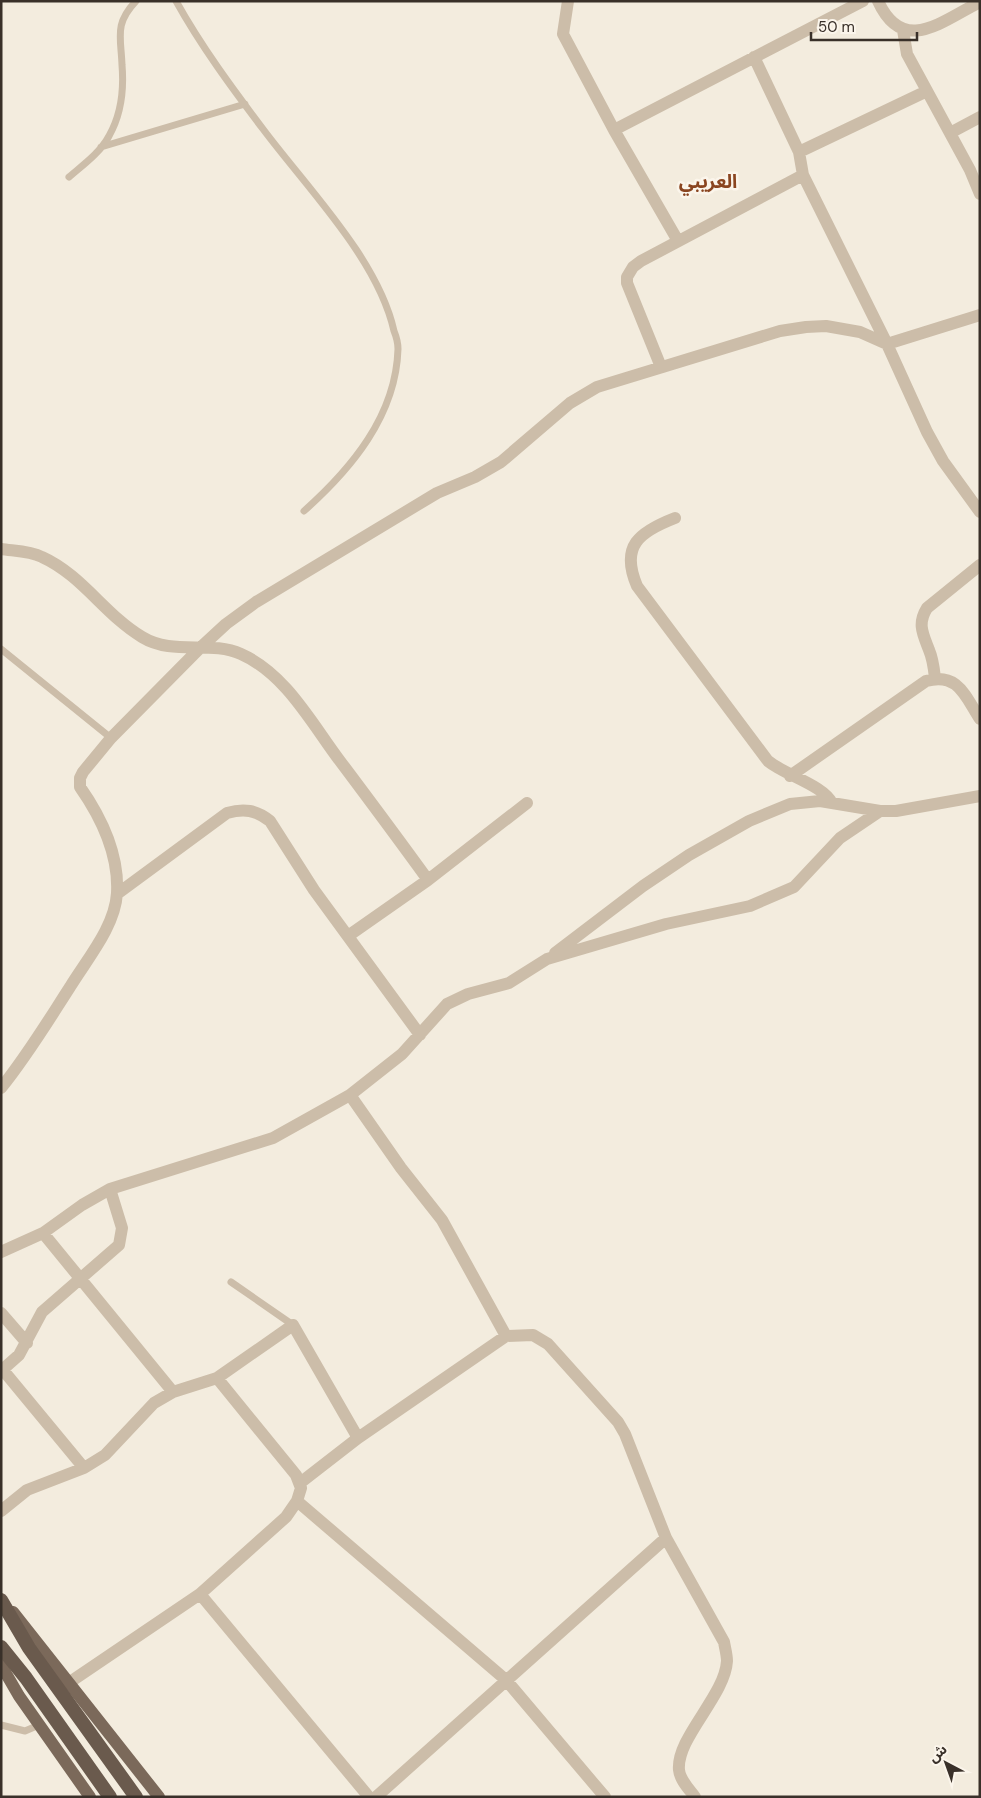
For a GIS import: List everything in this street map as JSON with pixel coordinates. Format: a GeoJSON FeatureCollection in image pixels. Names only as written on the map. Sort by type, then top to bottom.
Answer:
{"type":"FeatureCollection","features":[{"type":"Feature","properties":{"kind":"highway"},"geometry":{"type":"LineString","coordinates":[[1,1599],[29,1648],[136,1797]]}},
{"type":"Feature","properties":{"kind":"highway"},"geometry":{"type":"LineString","coordinates":[[1,1647],[26,1678],[110,1797]]}},
{"type":"Feature","properties":{"kind":"main road"},"geometry":{"type":"LineString","coordinates":[[1,1599],[70,1682],[159,1797]]}},
{"type":"Feature","properties":{"kind":"main road"},"geometry":{"type":"LineString","coordinates":[[1,1665],[7,1681],[90,1797]]}},
{"type":"Feature","properties":{"kind":"street"},"geometry":{"type":"LineString","coordinates":[[568,1],[564,34],[614,130],[678,241]]}},
{"type":"Feature","properties":{"kind":"street"},"geometry":{"type":"LineString","coordinates":[[614,130],[863,1]]}},
{"type":"Feature","properties":{"kind":"street"},"geometry":{"type":"LineString","coordinates":[[878,1],[886,18],[903,30],[924,30],[980,2]]}},
{"type":"Feature","properties":{"kind":"street"},"geometry":{"type":"LineString","coordinates":[[903,30],[907,54],[950,133],[980,194]]}},
{"type":"Feature","properties":{"kind":"street"},"geometry":{"type":"LineString","coordinates":[[754,56],[799,152],[803,175],[887,344],[927,432],[944,461],[980,512]]}},
{"type":"Feature","properties":{"kind":"street"},"geometry":{"type":"LineString","coordinates":[[799,152],[927,92]]}},
{"type":"Feature","properties":{"kind":"street"},"geometry":{"type":"LineString","coordinates":[[950,133],[980,117]]}},
{"type":"Feature","properties":{"kind":"street"},"geometry":{"type":"LineString","coordinates":[[661,367],[626,284],[627,277],[633,267],[803,175]]}},
{"type":"Feature","properties":{"kind":"street"},"geometry":{"type":"LineString","coordinates":[[1,1088],[18,1067],[104,933],[110,920],[117,894],[115,868],[107,835],[80,787],[80,778],[111,738],[226,624],[287,581],[437,493],[475,477],[501,462],[570,403],[597,387],[780,331],[826,326],[860,332],[887,344],[980,315]]}},
{"type":"Feature","properties":{"kind":"street"},"geometry":{"type":"LineString","coordinates":[[675,518],[652,527],[637,540],[630,554],[630,570],[637,586],[762,754],[776,768],[823,793],[832,803]]}},
{"type":"Feature","properties":{"kind":"street"},"geometry":{"type":"LineString","coordinates":[[1,549],[40,556],[54,563],[69,573],[134,632],[144,638],[177,648],[221,648],[240,653],[257,662],[283,686],[428,880]]}},
{"type":"Feature","properties":{"kind":"street"},"geometry":{"type":"LineString","coordinates":[[935,678],[929,650],[923,636],[921,617],[927,608],[980,565]]}},
{"type":"Feature","properties":{"kind":"street"},"geometry":{"type":"LineString","coordinates":[[790,776],[917,686],[935,678],[954,682],[962,689],[980,719]]}},
{"type":"Feature","properties":{"kind":"street"},"geometry":{"type":"LineString","coordinates":[[2,1250],[44,1233],[82,1205],[110,1189],[274,1138],[350,1095],[402,1054],[448,1004],[468,994],[509,983],[547,959],[643,886],[726,833],[790,804],[807,801],[880,811],[896,811],[980,796]]}},
{"type":"Feature","properties":{"kind":"street"},"geometry":{"type":"LineString","coordinates":[[348,936],[428,880],[527,803]]}},
{"type":"Feature","properties":{"kind":"street"},"geometry":{"type":"LineString","coordinates":[[117,894],[227,813],[238,810],[250,810],[260,814],[270,821],[314,890],[420,1034]]}},
{"type":"Feature","properties":{"kind":"street"},"geometry":{"type":"LineString","coordinates":[[547,959],[666,924],[750,906],[794,887],[840,838],[880,811]]}},
{"type":"Feature","properties":{"kind":"street"},"geometry":{"type":"LineString","coordinates":[[350,1095],[401,1168],[442,1220],[506,1336]]}},
{"type":"Feature","properties":{"kind":"street"},"geometry":{"type":"LineString","coordinates":[[84,1468],[2,1370],[11,1363],[27,1343],[42,1312],[115,1249],[121,1240],[122,1228],[110,1189]]}},
{"type":"Feature","properties":{"kind":"street"},"geometry":{"type":"LineString","coordinates":[[44,1233],[173,1392]]}},
{"type":"Feature","properties":{"kind":"street"},"geometry":{"type":"LineString","coordinates":[[1,1313],[27,1343]]}},
{"type":"Feature","properties":{"kind":"street"},"geometry":{"type":"LineString","coordinates":[[1,1511],[27,1490],[84,1468],[105,1455],[154,1403],[173,1392],[217,1378],[293,1325],[358,1438]]}},
{"type":"Feature","properties":{"kind":"street"},"geometry":{"type":"LineString","coordinates":[[70,1682],[200,1594],[286,1517],[297,1501],[300,1483],[358,1438],[506,1336],[533,1335],[540,1338],[618,1422],[625,1434],[666,1538],[724,1642],[727,1661],[723,1678],[681,1754],[679,1770],[684,1782],[695,1797]]}},
{"type":"Feature","properties":{"kind":"street"},"geometry":{"type":"LineString","coordinates":[[217,1378],[300,1483]]}},
{"type":"Feature","properties":{"kind":"street"},"geometry":{"type":"LineString","coordinates":[[297,1501],[506,1680],[605,1797]]}},
{"type":"Feature","properties":{"kind":"street"},"geometry":{"type":"LineString","coordinates":[[376,1797],[666,1538]]}},
{"type":"Feature","properties":{"kind":"street"},"geometry":{"type":"LineString","coordinates":[[200,1594],[369,1797]]}},
{"type":"Feature","properties":{"kind":"lane"},"geometry":{"type":"LineString","coordinates":[[69,177],[101,147],[109,136],[119,112],[123,81],[119,36],[121,23],[127,10],[136,1]]}},
{"type":"Feature","properties":{"kind":"lane"},"geometry":{"type":"LineString","coordinates":[[176,1],[204,47],[244,104],[367,265],[392,319],[398,347],[393,382],[384,410],[362,450],[330,488],[304,511]]}},
{"type":"Feature","properties":{"kind":"lane"},"geometry":{"type":"LineString","coordinates":[[101,147],[244,104]]}},
{"type":"Feature","properties":{"kind":"lane"},"geometry":{"type":"LineString","coordinates":[[1,649],[111,738]]}},
{"type":"Feature","properties":{"kind":"lane"},"geometry":{"type":"LineString","coordinates":[[231,1282],[293,1325]]}},
{"type":"Feature","properties":{"kind":"lane"},"geometry":{"type":"LineString","coordinates":[[1,1725],[25,1731],[39,1725]]}},
{"type":"Feature","properties":{"kind":"district","name":"العريبي"},"geometry":{"type":"Point","coordinates":[708,181]}}]}
